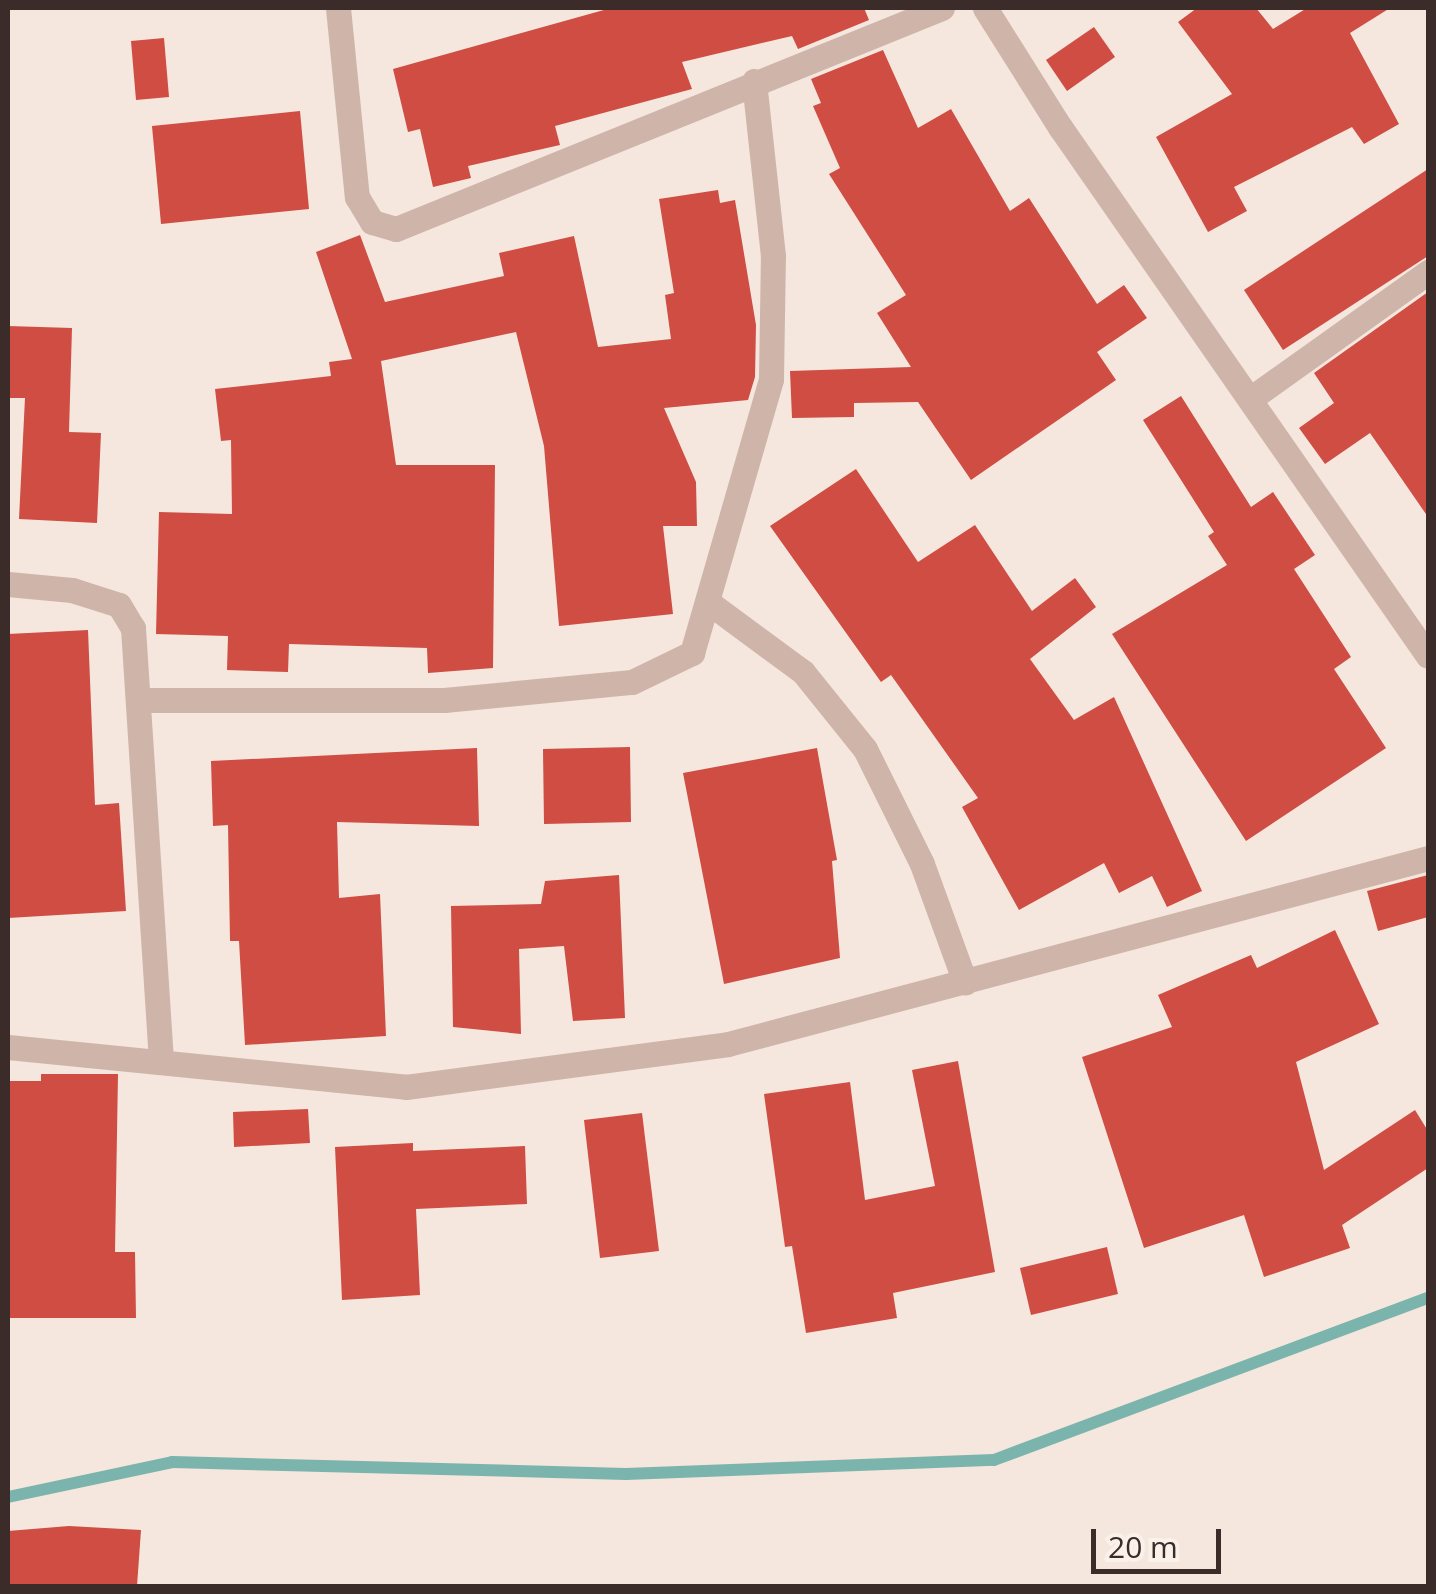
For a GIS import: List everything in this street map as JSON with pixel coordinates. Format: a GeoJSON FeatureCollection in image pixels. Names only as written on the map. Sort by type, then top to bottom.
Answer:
{"type":"FeatureCollection","features":[{"type":"Feature","properties":{"kind":"street"},"geometry":{"type":"LineString","coordinates":[[338,8],[357,198],[372,222],[396,230],[754,81],[942,8]]}},
{"type":"Feature","properties":{"kind":"street"},"geometry":{"type":"LineString","coordinates":[[985,8],[1428,656]]}},
{"type":"Feature","properties":{"kind":"street"},"geometry":{"type":"LineString","coordinates":[[140,700],[444,700],[632,682],[692,653],[771,379],[773,256],[754,81]]}},
{"type":"Feature","properties":{"kind":"street"},"geometry":{"type":"LineString","coordinates":[[1250,398],[1428,272]]}},
{"type":"Feature","properties":{"kind":"street"},"geometry":{"type":"LineString","coordinates":[[8,584],[72,590],[119,605],[134,628],[161,1062]]}},
{"type":"Feature","properties":{"kind":"street"},"geometry":{"type":"LineString","coordinates":[[708,602],[803,672],[866,749],[922,864],[964,982]]}},
{"type":"Feature","properties":{"kind":"street"},"geometry":{"type":"LineString","coordinates":[[8,1047],[406,1087],[728,1044],[1428,858]]}},
{"type":"Feature","properties":{"kind":"building"},"geometry":{"type":"Polygon","coordinates":[[[611,8],[864,8],[869,20],[798,49],[792,36],[682,62],[692,89],[555,126],[560,145],[468,166],[471,178],[433,187],[420,129],[408,132],[393,69],[611,8]]]}},
{"type":"Feature","properties":{"kind":"building"},"geometry":{"type":"Polygon","coordinates":[[[1197,8],[1256,8],[1273,29],[1307,8],[1390,8],[1350,33],[1399,124],[1364,144],[1352,127],[1234,187],[1247,211],[1208,232],[1156,137],[1232,94],[1178,22],[1197,8]]]}},
{"type":"Feature","properties":{"kind":"building"},"geometry":{"type":"Polygon","coordinates":[[[1094,27],[1115,57],[1067,91],[1046,60],[1094,27]]]}},
{"type":"Feature","properties":{"kind":"building"},"geometry":{"type":"Polygon","coordinates":[[[164,38],[169,97],[136,100],[131,41],[164,38]]]}},
{"type":"Feature","properties":{"kind":"building"},"geometry":{"type":"Polygon","coordinates":[[[883,50],[918,128],[951,109],[1010,211],[1029,198],[1097,304],[1124,285],[1147,318],[1097,352],[1116,380],[971,480],[918,402],[854,403],[854,417],[792,418],[790,371],[911,367],[877,313],[906,295],[829,174],[840,168],[813,106],[821,103],[811,79],[883,50]]]}},
{"type":"Feature","properties":{"kind":"building"},"geometry":{"type":"Polygon","coordinates":[[[300,111],[309,209],[161,224],[152,126],[300,111]]]}},
{"type":"Feature","properties":{"kind":"building"},"geometry":{"type":"Polygon","coordinates":[[[1428,169],[1428,256],[1283,350],[1244,290],[1428,169]]]}},
{"type":"Feature","properties":{"kind":"building"},"geometry":{"type":"Polygon","coordinates":[[[718,190],[720,203],[735,200],[756,325],[755,377],[748,400],[664,408],[696,482],[697,526],[663,526],[673,614],[559,626],[544,446],[516,332],[381,361],[396,465],[495,465],[493,668],[428,673],[427,648],[289,644],[288,672],[227,670],[228,636],[156,634],[159,512],[232,514],[231,440],[221,441],[215,389],[331,376],[329,362],[352,359],[316,252],[360,235],[385,302],[504,276],[499,253],[574,236],[598,347],[671,339],[665,295],[674,293],[659,199],[718,190]]]}},
{"type":"Feature","properties":{"kind":"building"},"geometry":{"type":"Polygon","coordinates":[[[1428,292],[1428,517],[1370,433],[1325,464],[1299,428],[1334,403],[1314,373],[1428,292]]]}},
{"type":"Feature","properties":{"kind":"building"},"geometry":{"type":"Polygon","coordinates":[[[8,326],[72,328],[69,432],[101,433],[97,523],[19,519],[25,398],[8,398],[8,326]]]}},
{"type":"Feature","properties":{"kind":"building"},"geometry":{"type":"Polygon","coordinates":[[[1181,396],[1251,507],[1273,492],[1315,555],[1294,569],[1351,657],[1334,669],[1386,748],[1246,841],[1112,634],[1227,565],[1208,536],[1214,532],[1143,420],[1181,396]]]}},
{"type":"Feature","properties":{"kind":"building"},"geometry":{"type":"Polygon","coordinates":[[[856,469],[918,562],[975,525],[1032,611],[1075,578],[1096,607],[1030,659],[1074,720],[1114,697],[1202,891],[1167,907],[1152,876],[1119,893],[1104,863],[1019,910],[962,807],[978,798],[891,675],[881,682],[770,526],[856,469]]]}},
{"type":"Feature","properties":{"kind":"building"},"geometry":{"type":"Polygon","coordinates":[[[88,630],[95,805],[119,803],[126,911],[8,918],[8,634],[88,630]]]}},
{"type":"Feature","properties":{"kind":"building"},"geometry":{"type":"Polygon","coordinates":[[[630,747],[631,822],[544,824],[543,749],[630,747]]]}},
{"type":"Feature","properties":{"kind":"building"},"geometry":{"type":"Polygon","coordinates":[[[477,748],[479,826],[337,822],[339,898],[380,894],[386,1036],[245,1045],[239,941],[230,941],[228,825],[213,826],[211,761],[477,748]]]}},
{"type":"Feature","properties":{"kind":"building"},"geometry":{"type":"Polygon","coordinates":[[[817,748],[837,860],[832,861],[840,958],[724,984],[683,773],[817,748]]]}},
{"type":"Feature","properties":{"kind":"building"},"geometry":{"type":"Polygon","coordinates":[[[619,875],[625,1018],[573,1021],[564,946],[519,949],[521,1034],[453,1027],[451,906],[541,904],[545,881],[619,875]]]}},
{"type":"Feature","properties":{"kind":"building"},"geometry":{"type":"Polygon","coordinates":[[[1428,875],[1428,917],[1378,931],[1367,891],[1428,875]]]}},
{"type":"Feature","properties":{"kind":"building"},"geometry":{"type":"Polygon","coordinates":[[[1335,930],[1379,1024],[1296,1062],[1324,1170],[1415,1110],[1428,1131],[1428,1168],[1342,1225],[1350,1248],[1264,1277],[1244,1215],[1144,1248],[1082,1057],[1172,1027],[1158,995],[1251,955],[1257,968],[1335,930]]]}},
{"type":"Feature","properties":{"kind":"building"},"geometry":{"type":"Polygon","coordinates":[[[958,1061],[995,1272],[893,1293],[897,1318],[806,1333],[792,1246],[785,1247],[764,1094],[850,1082],[865,1200],[935,1186],[912,1070],[958,1061]]]}},
{"type":"Feature","properties":{"kind":"building"},"geometry":{"type":"Polygon","coordinates":[[[41,1074],[118,1074],[115,1252],[135,1252],[136,1318],[8,1318],[8,1081],[41,1081],[41,1074]]]}},
{"type":"Feature","properties":{"kind":"building"},"geometry":{"type":"Polygon","coordinates":[[[308,1109],[310,1143],[234,1147],[233,1112],[308,1109]]]}},
{"type":"Feature","properties":{"kind":"building"},"geometry":{"type":"Polygon","coordinates":[[[642,1113],[659,1251],[600,1258],[584,1120],[642,1113]]]}},
{"type":"Feature","properties":{"kind":"building"},"geometry":{"type":"Polygon","coordinates":[[[413,1143],[413,1151],[525,1146],[527,1204],[416,1209],[420,1295],[342,1300],[335,1147],[413,1143]]]}},
{"type":"Feature","properties":{"kind":"building"},"geometry":{"type":"Polygon","coordinates":[[[1107,1247],[1118,1294],[1031,1315],[1020,1268],[1107,1247]]]}},
{"type":"Feature","properties":{"kind":"building"},"geometry":{"type":"Polygon","coordinates":[[[69,1526],[141,1530],[137,1586],[8,1586],[8,1531],[69,1526]]]}},
{"type":"Feature","properties":{"kind":"waterway"},"geometry":{"type":"LineString","coordinates":[[8,1497],[172,1462],[626,1474],[994,1460],[1428,1298]]}}]}
